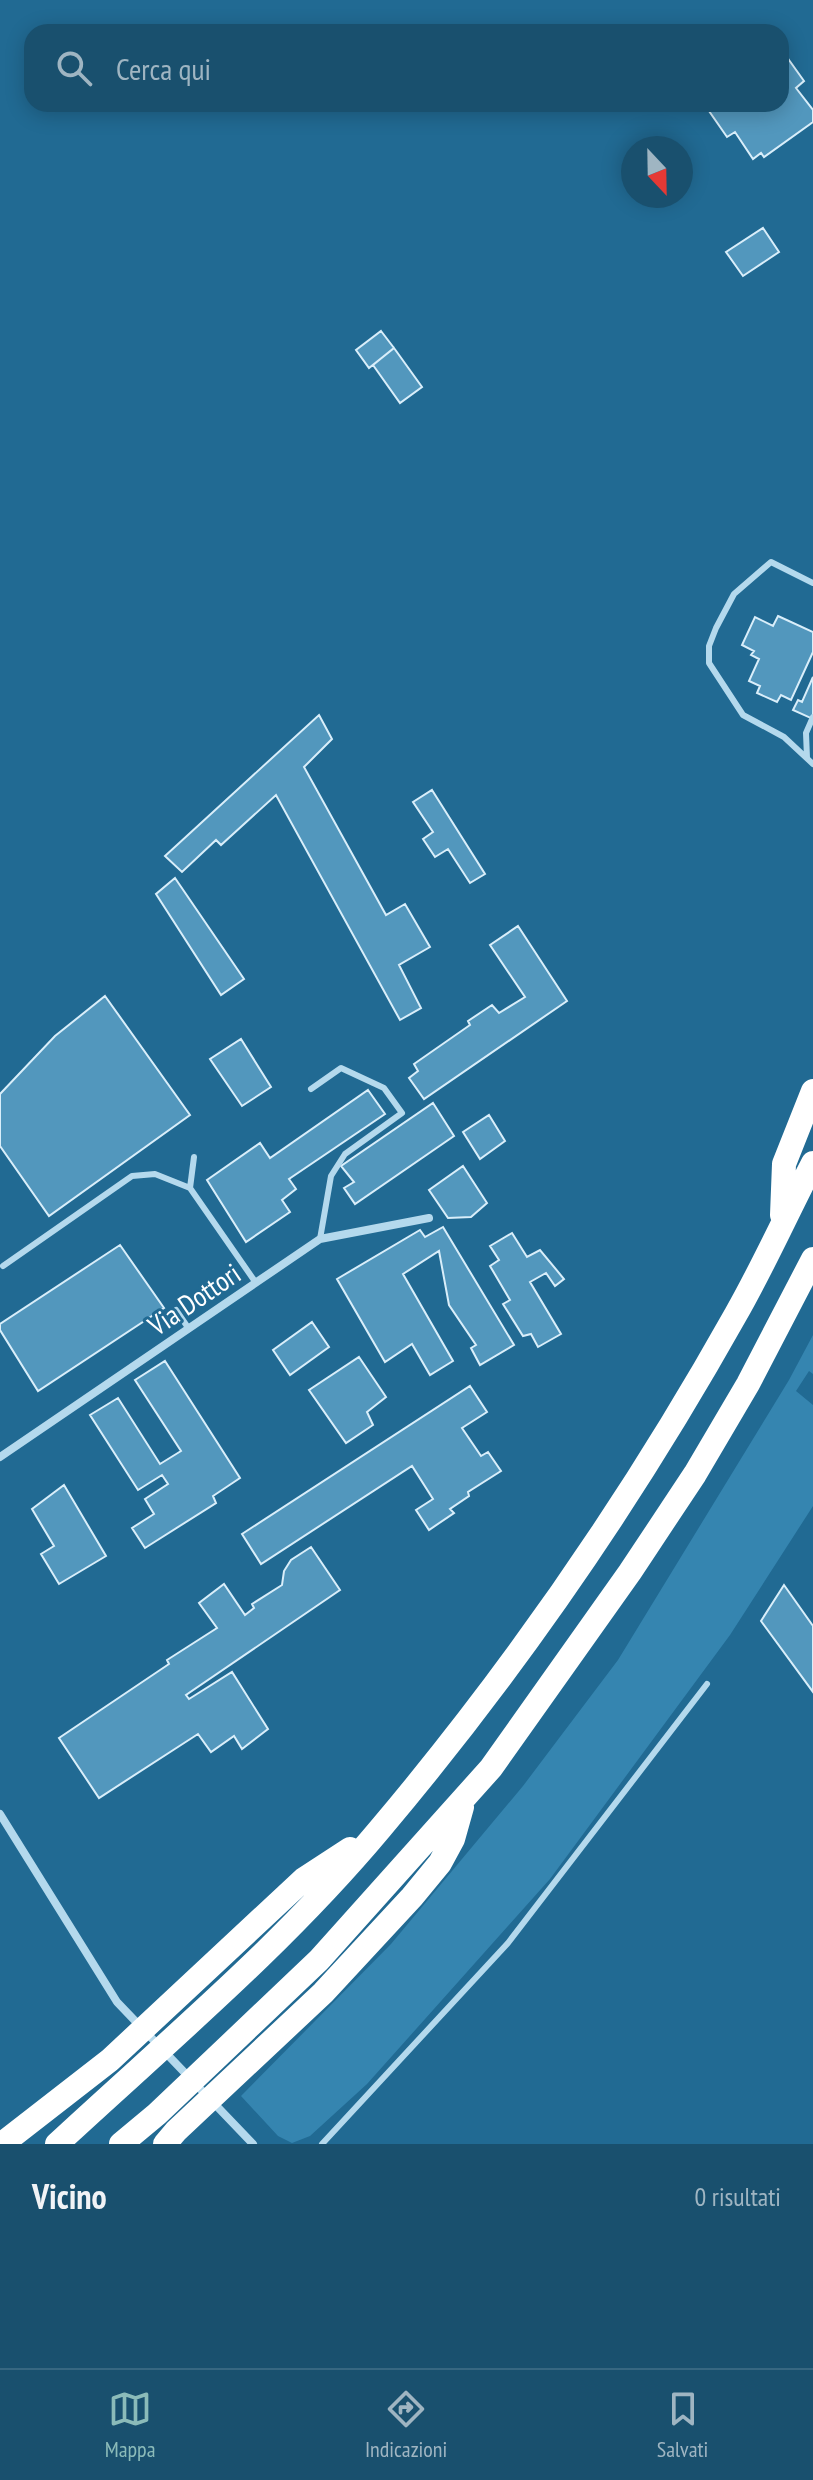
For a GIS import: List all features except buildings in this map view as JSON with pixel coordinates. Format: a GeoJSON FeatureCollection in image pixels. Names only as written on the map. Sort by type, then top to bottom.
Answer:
{"type":"FeatureCollection","features":[{"type":"Feature","properties":{"kind":"highway"},"geometry":{"type":"LineString","coordinates":[[782,1225],[784,1164],[813,1091]]}},
{"type":"Feature","properties":{"kind":"highway"},"geometry":{"type":"LineString","coordinates":[[57,2144],[194,2021],[285,1933],[380,1830],[545,1619],[614,1516],[737,1313],[813,1163]]}},
{"type":"Feature","properties":{"kind":"highway"},"geometry":{"type":"LineString","coordinates":[[121,2144],[157,2114],[319,1960],[491,1768],[695,1474],[748,1384],[813,1259]]}},
{"type":"Feature","properties":{"kind":"highway"},"geometry":{"type":"LineString","coordinates":[[170,2138],[323,1993],[412,1897],[440,1863],[453,1839],[463,1802]]}},
{"type":"Feature","properties":{"kind":"highway"},"geometry":{"type":"LineString","coordinates":[[2,2144],[110,2060],[304,1879],[380,1830]]}},
{"type":"Feature","properties":{"kind":"street","name":"Via Dottori"},"geometry":{"type":"LineString","coordinates":[[0,1457],[320,1239],[429,1218]]}},
{"type":"Feature","properties":{"kind":"street"},"geometry":{"type":"LineString","coordinates":[[0,1814],[117,2002],[253,2144]]}},
{"type":"Feature","properties":{"kind":"lane"},"geometry":{"type":"LineString","coordinates":[[810,761],[784,737],[743,715],[709,663],[709,646],[734,594],[771,562],[813,583]]}},
{"type":"Feature","properties":{"kind":"lane"},"geometry":{"type":"LineString","coordinates":[[810,761],[806,733],[813,717]]}},
{"type":"Feature","properties":{"kind":"lane"},"geometry":{"type":"LineString","coordinates":[[311,1089],[341,1068],[384,1088],[402,1113],[345,1154],[331,1176],[320,1239]]}},
{"type":"Feature","properties":{"kind":"lane"},"geometry":{"type":"LineString","coordinates":[[190,1188],[194,1157]]}},
{"type":"Feature","properties":{"kind":"lane"},"geometry":{"type":"LineString","coordinates":[[3,1266],[132,1176],[155,1174],[190,1188],[256,1283]]}},
{"type":"Feature","properties":{"kind":"lane"},"geometry":{"type":"LineString","coordinates":[[176,1310],[189,1329]]}},
{"type":"Feature","properties":{"kind":"lane"},"geometry":{"type":"LineString","coordinates":[[322,2144],[508,1943],[707,1684]]}},
{"type":"Feature","properties":{"kind":"shaded area"},"geometry":{"type":"Polygon","coordinates":[[[813,1335],[813,1374],[809,1371],[796,1391],[813,1405],[813,1506],[730,1635],[550,1879],[367,2084],[310,2136],[292,2143],[278,2136],[241,2096],[391,1944],[523,1786],[618,1660],[789,1380],[813,1335]]]}}]}
